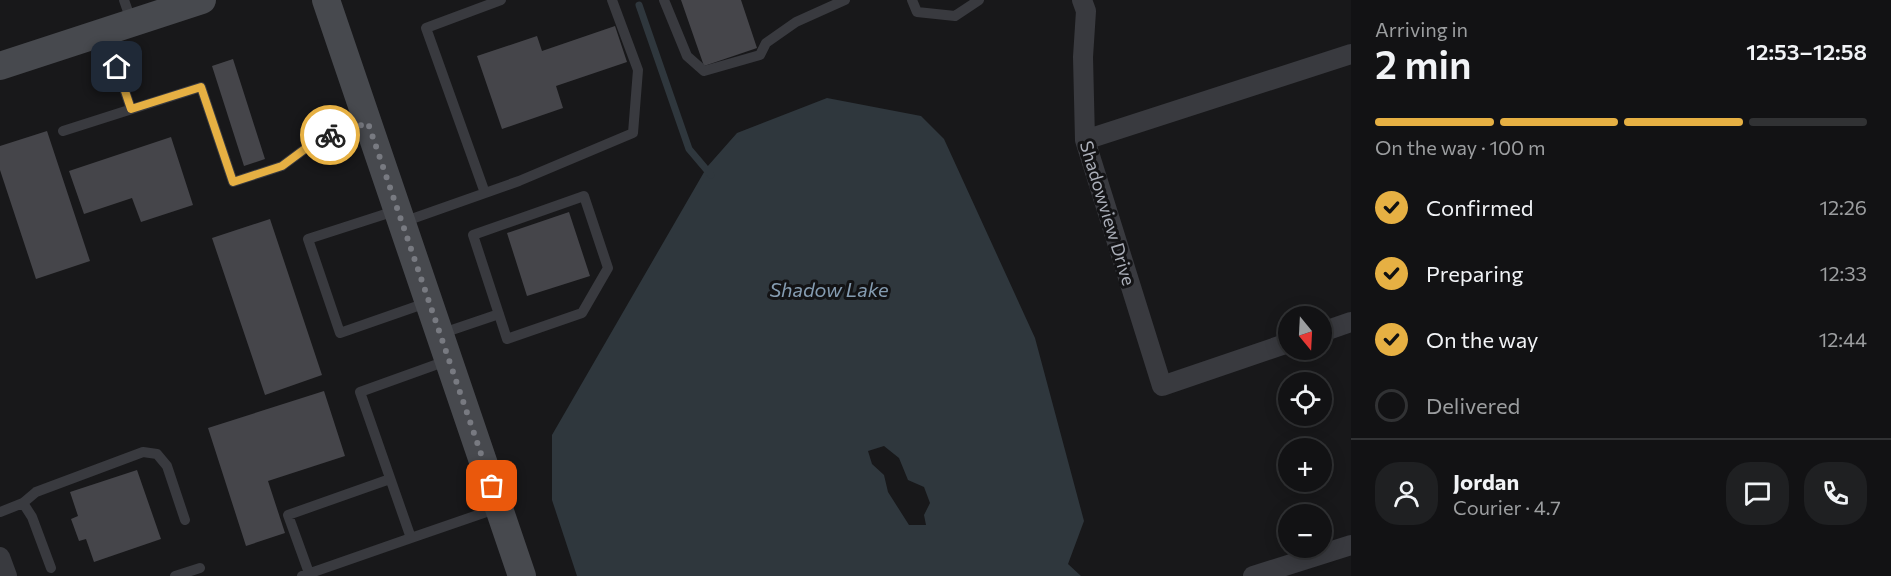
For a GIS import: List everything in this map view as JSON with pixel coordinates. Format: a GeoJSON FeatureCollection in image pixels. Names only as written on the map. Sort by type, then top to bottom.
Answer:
{"type":"FeatureCollection","features":[{"type":"Feature","properties":{"kind":"main road"},"geometry":{"type":"LineString","coordinates":[[0,66],[105,32],[128,11],[202,0]]}},
{"type":"Feature","properties":{"kind":"main road"},"geometry":{"type":"LineString","coordinates":[[326,0],[522,576]]}},
{"type":"Feature","properties":{"kind":"street","name":"Shadowview Drive"},"geometry":{"type":"LineString","coordinates":[[1082,0],[1086,11],[1083,57],[1085,140],[1162,386],[1278,346]]}},
{"type":"Feature","properties":{"kind":"street"},"geometry":{"type":"LineString","coordinates":[[1085,140],[1351,54]]}},
{"type":"Feature","properties":{"kind":"street"},"geometry":{"type":"LineString","coordinates":[[1332,329],[1351,322]]}},
{"type":"Feature","properties":{"kind":"street"},"geometry":{"type":"LineString","coordinates":[[1253,576],[1351,545]]}},
{"type":"Feature","properties":{"kind":"street"},"geometry":{"type":"LineString","coordinates":[[0,557],[7,576]]}},
{"type":"Feature","properties":{"kind":"lane"},"geometry":{"type":"LineString","coordinates":[[485,194],[426,28],[501,0]]}},
{"type":"Feature","properties":{"kind":"lane"},"geometry":{"type":"LineString","coordinates":[[429,302],[340,333],[308,239],[485,194],[633,133],[638,70],[612,0]]}},
{"type":"Feature","properties":{"kind":"lane"},"geometry":{"type":"LineString","coordinates":[[664,0],[687,56],[704,71],[760,55],[766,43],[796,22],[845,0]]}},
{"type":"Feature","properties":{"kind":"lane"},"geometry":{"type":"LineString","coordinates":[[912,0],[917,12],[955,16],[979,0]]}},
{"type":"Feature","properties":{"kind":"lane"},"geometry":{"type":"LineString","coordinates":[[105,32],[131,109]]}},
{"type":"Feature","properties":{"kind":"lane"},"geometry":{"type":"LineString","coordinates":[[63,131],[201,87],[233,182],[282,166],[317,140],[368,123]]}},
{"type":"Feature","properties":{"kind":"lane"},"geometry":{"type":"LineString","coordinates":[[584,196],[608,268],[582,313],[507,339],[499,314],[473,235],[584,196]]}},
{"type":"Feature","properties":{"kind":"lane"},"geometry":{"type":"LineString","coordinates":[[411,538],[360,392],[445,347],[499,314]]}},
{"type":"Feature","properties":{"kind":"lane"},"geometry":{"type":"LineString","coordinates":[[0,512],[23,503],[36,492],[143,452],[157,454],[167,466],[185,520]]}},
{"type":"Feature","properties":{"kind":"lane"},"geometry":{"type":"LineString","coordinates":[[390,479],[288,515],[305,575],[499,508]]}},
{"type":"Feature","properties":{"kind":"lane"},"geometry":{"type":"LineString","coordinates":[[23,503],[32,517],[51,568]]}},
{"type":"Feature","properties":{"kind":"lane"},"geometry":{"type":"LineString","coordinates":[[175,576],[200,568]]}},
{"type":"Feature","properties":{"kind":"water","name":"Shadow Lake"},"geometry":{"type":"Polygon","coordinates":[[[827,98],[921,116],[944,139],[1035,338],[1084,521],[1068,564],[1081,576],[577,576],[552,500],[552,435],[707,167],[737,133],[827,98]],[[884,446],[868,451],[872,464],[884,475],[888,492],[909,525],[926,525],[924,515],[930,503],[924,487],[908,480],[899,458],[884,446]]]}},
{"type":"Feature","properties":{"kind":"building"},"geometry":{"type":"Polygon","coordinates":[[[681,0],[741,0],[757,48],[704,66],[681,0]]]}},
{"type":"Feature","properties":{"kind":"building"},"geometry":{"type":"Polygon","coordinates":[[[615,26],[627,62],[556,86],[563,108],[502,129],[477,56],[537,36],[542,51],[615,26]]]}},
{"type":"Feature","properties":{"kind":"building"},"geometry":{"type":"Polygon","coordinates":[[[233,59],[265,159],[244,166],[212,66],[233,59]]]}},
{"type":"Feature","properties":{"kind":"building"},"geometry":{"type":"Polygon","coordinates":[[[47,131],[90,261],[36,279],[0,170],[0,146],[47,131]]]}},
{"type":"Feature","properties":{"kind":"building"},"geometry":{"type":"Polygon","coordinates":[[[171,137],[193,205],[141,222],[132,198],[84,214],[69,171],[171,137]]]}},
{"type":"Feature","properties":{"kind":"building"},"geometry":{"type":"Polygon","coordinates":[[[569,212],[590,276],[527,296],[507,233],[569,212]]]}},
{"type":"Feature","properties":{"kind":"building"},"geometry":{"type":"Polygon","coordinates":[[[270,219],[322,375],[265,395],[212,238],[270,219]]]}},
{"type":"Feature","properties":{"kind":"building"},"geometry":{"type":"Polygon","coordinates":[[[324,391],[345,456],[268,481],[285,533],[246,546],[208,428],[324,391]]]}},
{"type":"Feature","properties":{"kind":"building"},"geometry":{"type":"Polygon","coordinates":[[[137,470],[161,539],[94,562],[86,539],[79,541],[71,519],[78,516],[70,492],[137,470]]]}},
{"type":"Feature","properties":{"kind":"waterway"},"geometry":{"type":"LineString","coordinates":[[639,5],[689,149],[711,175]]}},
{"type":"Feature","properties":{"kind":"way so far"},"geometry":{"type":"LineString","coordinates":[[330,135],[368,123],[492,486]]}},
{"type":"Feature","properties":{"kind":"route"},"geometry":{"type":"LineString","coordinates":[[117,67],[131,109],[201,87],[233,182],[282,166],[317,140],[330,135]]}}]}
